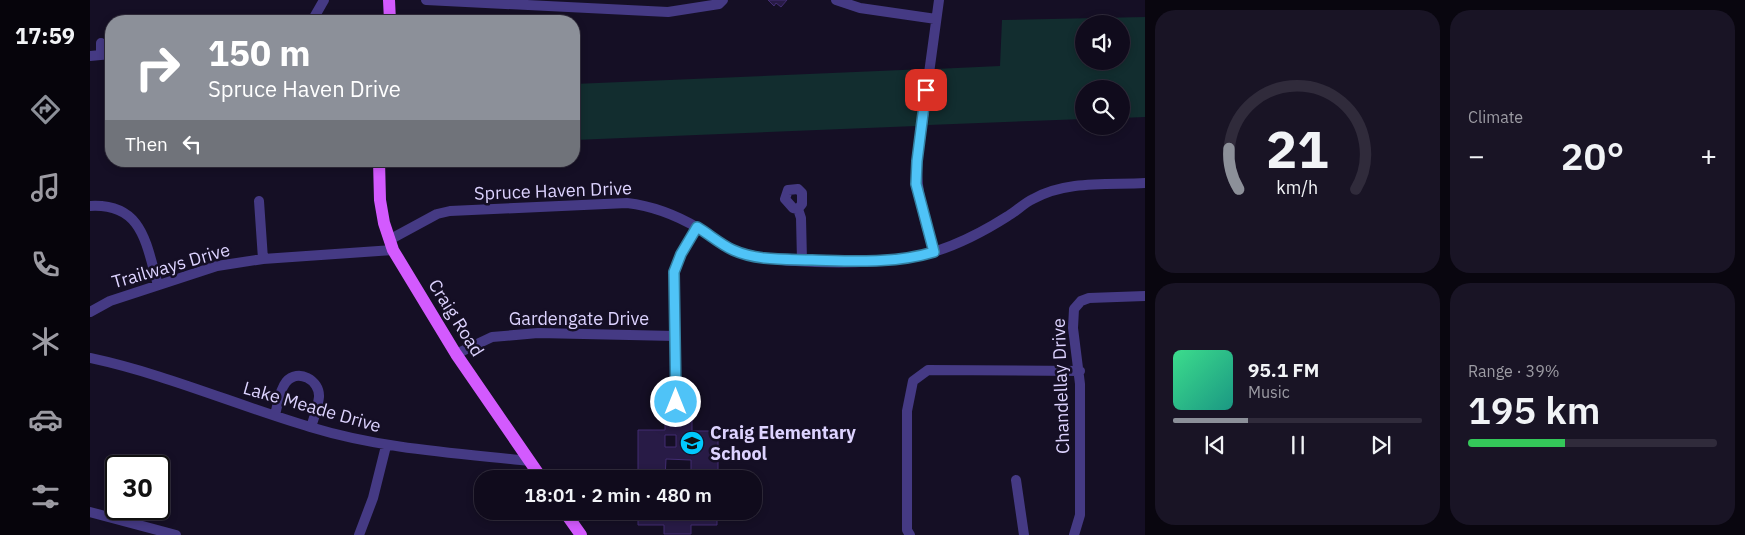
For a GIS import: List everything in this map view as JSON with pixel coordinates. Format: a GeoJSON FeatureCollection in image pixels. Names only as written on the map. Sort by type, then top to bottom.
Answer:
{"type":"FeatureCollection","features":[{"type":"Feature","properties":{"kind":"main road"},"geometry":{"type":"LineString","coordinates":[[390,0],[390,15]]}},
{"type":"Feature","properties":{"kind":"main road","name":"Craig Road"},"geometry":{"type":"LineString","coordinates":[[378,167],[380,200],[391,246],[456,354],[536,470]]}},
{"type":"Feature","properties":{"kind":"main road"},"geometry":{"type":"LineString","coordinates":[[570,520],[581,535]]}},
{"type":"Feature","properties":{"kind":"street"},"geometry":{"type":"LineString","coordinates":[[317,15],[324,0]]}},
{"type":"Feature","properties":{"kind":"street"},"geometry":{"type":"LineString","coordinates":[[426,0],[668,12],[719,4],[723,0]]}},
{"type":"Feature","properties":{"kind":"street"},"geometry":{"type":"LineString","coordinates":[[836,0],[860,8],[936,19]]}},
{"type":"Feature","properties":{"kind":"street"},"geometry":{"type":"LineString","coordinates":[[934,252],[916,184],[917,161],[939,0]]}},
{"type":"Feature","properties":{"kind":"street"},"geometry":{"type":"LineString","coordinates":[[101,43],[105,53]]}},
{"type":"Feature","properties":{"kind":"street"},"geometry":{"type":"LineString","coordinates":[[90,56],[105,55]]}},
{"type":"Feature","properties":{"kind":"street","name":"Spruce Haven Drive"},"geometry":{"type":"LineString","coordinates":[[391,246],[437,214],[450,211],[627,203],[648,206],[697,227],[733,250],[753,256],[802,260],[879,261],[918,257],[934,252],[977,234],[1034,198],[1050,192],[1069,187],[1145,183]]}},
{"type":"Feature","properties":{"kind":"street"},"geometry":{"type":"LineString","coordinates":[[259,201],[263,258]]}},
{"type":"Feature","properties":{"kind":"street"},"geometry":{"type":"LineString","coordinates":[[90,206],[101,205],[121,209],[136,223],[145,241],[158,285]]}},
{"type":"Feature","properties":{"kind":"street"},"geometry":{"type":"LineString","coordinates":[[798,209],[801,218],[802,260]]}},
{"type":"Feature","properties":{"kind":"street"},"geometry":{"type":"LineString","coordinates":[[676,402],[674,272],[681,254],[697,227]]}},
{"type":"Feature","properties":{"kind":"street","name":"Trailways Drive"},"geometry":{"type":"LineString","coordinates":[[90,312],[110,301],[217,266],[263,258],[391,246]]}},
{"type":"Feature","properties":{"kind":"street","name":"Chandellay Drive"},"geometry":{"type":"LineString","coordinates":[[1074,535],[1080,515],[1080,371],[1072,315],[1077,304],[1088,298],[1145,296]]}},
{"type":"Feature","properties":{"kind":"street","name":"Gardengate Drive"},"geometry":{"type":"LineString","coordinates":[[456,354],[492,337],[538,333],[675,336]]}},
{"type":"Feature","properties":{"kind":"street","name":"Lake Meade Drive"},"geometry":{"type":"LineString","coordinates":[[90,358],[135,368],[311,428],[386,446],[530,461]]}},
{"type":"Feature","properties":{"kind":"street"},"geometry":{"type":"LineString","coordinates":[[908,533],[906,411],[913,381],[928,370],[1080,371]]}},
{"type":"Feature","properties":{"kind":"street"},"geometry":{"type":"LineString","coordinates":[[275,415],[281,392],[287,381],[300,375],[311,379],[318,388],[319,397],[311,428]]}},
{"type":"Feature","properties":{"kind":"street"},"geometry":{"type":"LineString","coordinates":[[359,535],[373,498],[386,446]]}},
{"type":"Feature","properties":{"kind":"street"},"geometry":{"type":"LineString","coordinates":[[1016,480],[1024,535]]}},
{"type":"Feature","properties":{"kind":"street"},"geometry":{"type":"LineString","coordinates":[[90,512],[176,535]]}},
{"type":"Feature","properties":{"kind":"green space"},"geometry":{"type":"Polygon","coordinates":[[[1130,17],[1145,17],[1145,117],[1130,118],[1130,80],[1075,80],[1075,119],[928,125],[935,69],[1000,66],[1002,20],[1075,18],[1075,70],[1130,70],[1130,17]]]}},
{"type":"Feature","properties":{"kind":"green space"},"geometry":{"type":"Polygon","coordinates":[[[925,69],[916,126],[580,140],[580,84],[925,69]]]}},
{"type":"Feature","properties":{"kind":"building"},"geometry":{"type":"Polygon","coordinates":[[[768,0],[787,0],[781,7],[776,3],[774,6],[768,0]]]}},
{"type":"Feature","properties":{"kind":"building"},"geometry":{"type":"Polygon","coordinates":[[[665,413],[692,414],[692,431],[718,431],[718,470],[691,470],[691,460],[666,459],[665,470],[638,470],[638,430],[665,430],[665,413]],[[665,435],[665,447],[676,447],[676,435],[665,435]]]}},
{"type":"Feature","properties":{"kind":"building"},"geometry":{"type":"Polygon","coordinates":[[[638,520],[717,520],[717,525],[691,525],[691,534],[664,534],[664,525],[638,525],[638,520]]]}},
{"type":"Feature","properties":{"kind":"place","name":"Craig Elementary School"},"geometry":{"type":"Point","coordinates":[692,443]}},
{"type":"Feature","properties":{"kind":"route"},"geometry":{"type":"LineString","coordinates":[[676,402],[674,272],[681,254],[697,227],[733,250],[753,256],[778,260],[899,260],[934,252],[916,184],[926,90]]}}]}
